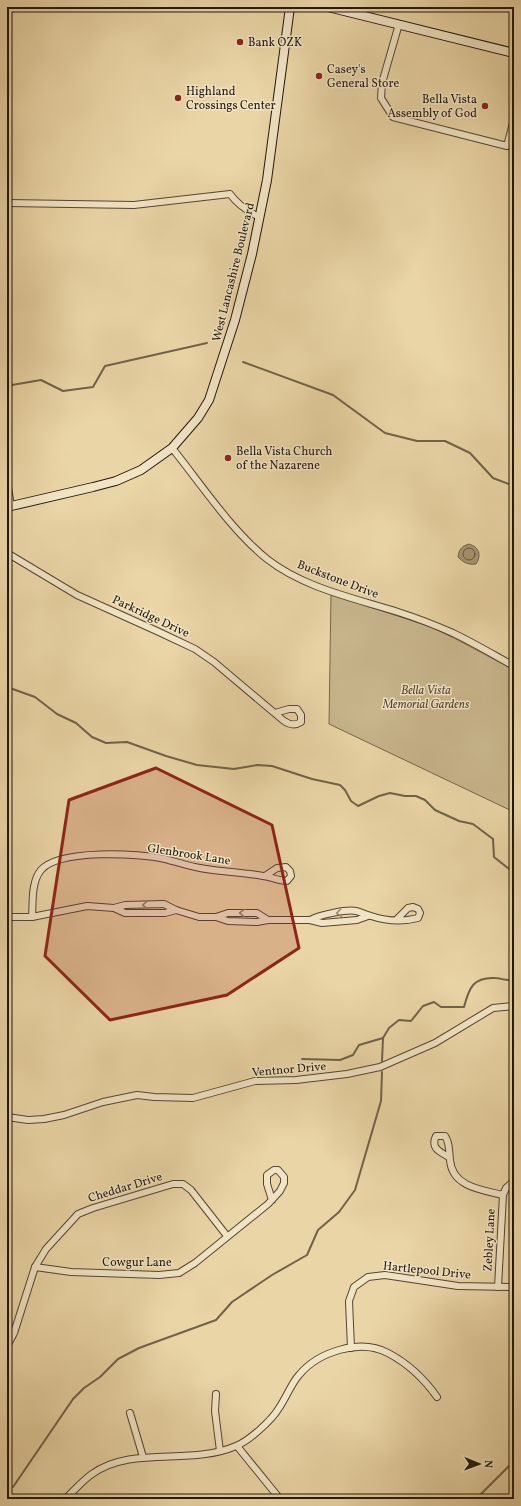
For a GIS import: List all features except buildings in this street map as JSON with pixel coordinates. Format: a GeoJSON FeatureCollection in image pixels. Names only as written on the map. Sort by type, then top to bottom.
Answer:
{"type":"FeatureCollection","features":[{"type":"Feature","properties":{"kind":"main road"},"geometry":{"type":"LineString","coordinates":[[7,9],[13,7]]}},
{"type":"Feature","properties":{"kind":"main road","name":"West Lancashire Boulevard"},"geometry":{"type":"LineString","coordinates":[[9,507],[94,488],[116,481],[141,470],[172,448],[198,418],[209,400],[235,320],[252,254],[267,180],[290,7]]}},
{"type":"Feature","properties":{"kind":"main road"},"geometry":{"type":"LineString","coordinates":[[328,7],[514,53]]}},
{"type":"Feature","properties":{"kind":"street"},"geometry":{"type":"LineString","coordinates":[[399,24],[382,83],[381,98],[393,117],[507,146],[514,119]]}},
{"type":"Feature","properties":{"kind":"street"},"geometry":{"type":"LineString","coordinates":[[7,203],[134,206],[230,194],[237,203],[247,211],[259,216]]}},
{"type":"Feature","properties":{"kind":"street","name":"Buckstone Drive"},"geometry":{"type":"LineString","coordinates":[[172,448],[224,515],[267,559],[283,570],[317,586],[399,612],[453,633],[514,666]]}},
{"type":"Feature","properties":{"kind":"street"},"geometry":{"type":"LineString","coordinates":[[7,484],[9,507]]}},
{"type":"Feature","properties":{"kind":"street","name":"Parkridge Drive"},"geometry":{"type":"LineString","coordinates":[[7,553],[77,595],[195,650],[214,662],[275,714]]}},
{"type":"Feature","properties":{"kind":"street","name":"Glenbrook Lane"},"geometry":{"type":"LineString","coordinates":[[32,917],[35,883],[40,871],[49,864],[83,855],[120,855],[164,859],[200,868],[265,876]]}},
{"type":"Feature","properties":{"kind":"street"},"geometry":{"type":"LineString","coordinates":[[7,917],[32,917],[87,906],[114,908],[125,905],[164,904],[176,910],[198,917],[216,917],[228,921],[257,922],[268,920],[310,920],[322,923],[357,920],[368,916]]}},
{"type":"Feature","properties":{"kind":"street"},"geometry":{"type":"LineString","coordinates":[[310,920],[320,915],[356,911],[381,919],[396,920]]}},
{"type":"Feature","properties":{"kind":"street","name":"Ventnor Drive"},"geometry":{"type":"LineString","coordinates":[[7,1117],[28,1120],[44,1119],[64,1115],[103,1102],[137,1095],[154,1098],[193,1098],[255,1081],[296,1080],[348,1074],[380,1067],[435,1043],[493,1008],[514,1006]]}},
{"type":"Feature","properties":{"kind":"street","name":"Zebley Lane"},"geometry":{"type":"LineString","coordinates":[[449,1157],[450,1169],[460,1180],[469,1186],[503,1195],[498,1287]]}},
{"type":"Feature","properties":{"kind":"street"},"geometry":{"type":"LineString","coordinates":[[503,1195],[506,1188],[514,1181]]}},
{"type":"Feature","properties":{"kind":"street","name":"Cheddar Drive"},"geometry":{"type":"LineString","coordinates":[[7,1346],[14,1333],[35,1267],[46,1248],[78,1214],[93,1208],[173,1184],[183,1184],[191,1190],[227,1236]]}},
{"type":"Feature","properties":{"kind":"street"},"geometry":{"type":"LineString","coordinates":[[227,1236],[272,1200]]}},
{"type":"Feature","properties":{"kind":"street","name":"Cowgur Lane"},"geometry":{"type":"LineString","coordinates":[[35,1267],[71,1272],[179,1273],[195,1263],[227,1236]]}},
{"type":"Feature","properties":{"kind":"street","name":"Hartlepool Drive"},"geometry":{"type":"LineString","coordinates":[[351,1348],[349,1301],[354,1287],[368,1277],[385,1275],[458,1286],[514,1287]]}},
{"type":"Feature","properties":{"kind":"street"},"geometry":{"type":"LineString","coordinates":[[65,1499],[92,1474],[112,1464],[143,1457],[187,1456],[220,1451],[237,1446],[264,1426],[278,1410],[298,1375],[310,1364],[325,1354],[351,1348],[371,1348],[387,1352],[428,1384],[437,1397]]}},
{"type":"Feature","properties":{"kind":"street"},"geometry":{"type":"LineString","coordinates":[[216,1394],[215,1411],[220,1451]]}},
{"type":"Feature","properties":{"kind":"street"},"geometry":{"type":"LineString","coordinates":[[130,1413],[143,1457]]}},
{"type":"Feature","properties":{"kind":"street"},"geometry":{"type":"LineString","coordinates":[[237,1446],[280,1499]]}},
{"type":"Feature","properties":{"kind":"highlighted area"},"geometry":{"type":"Polygon","coordinates":[[[156,768],[272,825],[299,948],[227,995],[110,1020],[45,956],[69,800],[156,768]]]}},
{"type":"Feature","properties":{"kind":"green space","name":"Bella Vista Memorial Gardens"},"geometry":{"type":"Polygon","coordinates":[[[331,594],[431,627],[514,670],[514,812],[329,724],[331,594]]]}},
{"type":"Feature","properties":{"kind":"water"},"geometry":{"type":"Polygon","coordinates":[[[469,544],[477,549],[479,558],[476,564],[466,563],[458,557],[461,548],[469,544]]]}},
{"type":"Feature","properties":{"kind":"waterway"},"geometry":{"type":"LineString","coordinates":[[7,388],[12,385],[41,380],[63,391],[93,387],[105,366],[207,343]]}},
{"type":"Feature","properties":{"kind":"waterway"},"geometry":{"type":"LineString","coordinates":[[243,362],[333,395],[385,433],[417,441],[445,441],[470,453],[493,478],[514,486]]}},
{"type":"Feature","properties":{"kind":"waterway"},"geometry":{"type":"LineString","coordinates":[[7,687],[35,697],[57,714],[76,723],[92,737],[106,743],[127,742],[197,765],[234,769],[257,765],[272,766],[312,779],[340,785],[345,790],[351,801],[358,806],[379,796],[390,793],[405,796],[416,796],[425,800],[435,810],[459,821],[473,824],[493,839],[494,857],[514,873]]}},
{"type":"Feature","properties":{"kind":"waterway"},"geometry":{"type":"LineString","coordinates":[[302,1059],[340,1060],[353,1055],[359,1045],[383,1038],[389,1028],[399,1020],[411,1021],[423,1006],[434,1002],[441,1007],[464,1007],[470,989],[482,979],[514,979]]}},
{"type":"Feature","properties":{"kind":"waterway"},"geometry":{"type":"LineString","coordinates":[[382,1061],[383,1038]]}},
{"type":"Feature","properties":{"kind":"waterway"},"geometry":{"type":"LineString","coordinates":[[13,1487],[73,1399],[84,1388],[100,1377],[118,1359],[139,1348],[216,1320],[232,1302],[272,1275],[307,1255],[318,1230],[339,1212],[355,1190],[381,1101],[382,1072]]}},
{"type":"Feature","properties":{"kind":"waterway"},"geometry":{"type":"LineString","coordinates":[[476,1499],[514,1461]]}},
{"type":"Feature","properties":{"kind":"place","name":"Bank OZK"},"geometry":{"type":"Point","coordinates":[240,42]}},
{"type":"Feature","properties":{"kind":"place","name":"Casey's General Store"},"geometry":{"type":"Point","coordinates":[319,76]}},
{"type":"Feature","properties":{"kind":"place","name":"Highland Crossings Center"},"geometry":{"type":"Point","coordinates":[178,98]}},
{"type":"Feature","properties":{"kind":"place","name":"Bella Vista Assembly of God"},"geometry":{"type":"Point","coordinates":[485,106]}},
{"type":"Feature","properties":{"kind":"place","name":"Bella Vista Church of the Nazarene"},"geometry":{"type":"Point","coordinates":[228,458]}}]}
